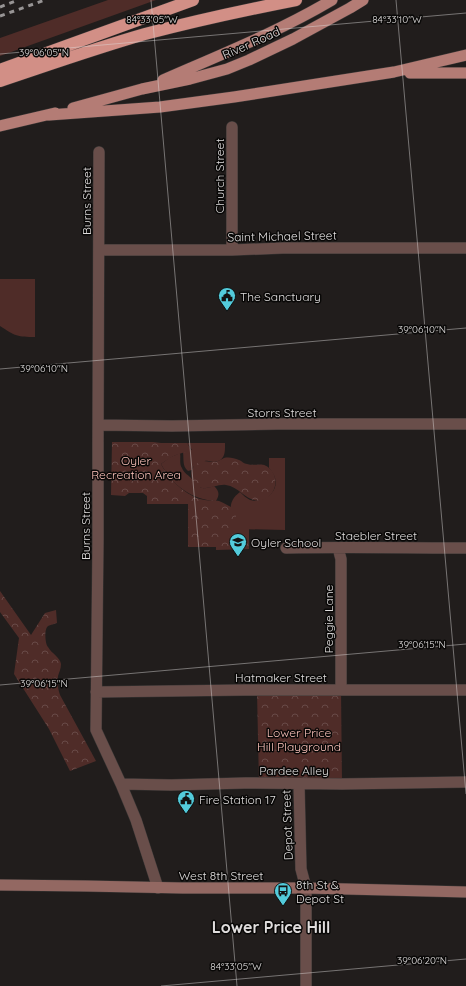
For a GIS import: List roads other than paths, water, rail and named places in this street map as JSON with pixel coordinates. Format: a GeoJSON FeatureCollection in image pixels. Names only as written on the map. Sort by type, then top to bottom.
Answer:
{"type":"FeatureCollection","features":[{"type":"Feature","properties":{"kind":"highway"},"geometry":{"type":"LineString","coordinates":[[0,70],[193,0]]}},
{"type":"Feature","properties":{"kind":"highway"},"geometry":{"type":"LineString","coordinates":[[0,81],[83,53],[143,35],[198,20],[296,0]]}},
{"type":"Feature","properties":{"kind":"main road","name":"River Road"},"geometry":{"type":"LineString","coordinates":[[142,89],[254,40],[298,19],[332,0]]}},
{"type":"Feature","properties":{"kind":"main road","name":"River Road"},"geometry":{"type":"LineString","coordinates":[[0,126],[49,115],[142,89],[210,74],[234,66],[293,39],[363,0]]}},
{"type":"Feature","properties":{"kind":"main road"},"geometry":{"type":"LineString","coordinates":[[49,115],[160,107],[234,97],[394,72],[466,55]]}},
{"type":"Feature","properties":{"kind":"main road"},"geometry":{"type":"LineString","coordinates":[[394,72],[466,73]]}},
{"type":"Feature","properties":{"kind":"main road","name":"West 8th Street"},"geometry":{"type":"LineString","coordinates":[[0,885],[158,888],[306,888],[466,892]]}},
{"type":"Feature","properties":{"kind":"street","name":"Church Street"},"geometry":{"type":"LineString","coordinates":[[232,127],[232,250]]}},
{"type":"Feature","properties":{"kind":"street","name":"Burns Street"},"geometry":{"type":"LineString","coordinates":[[99,152],[96,730],[136,820],[158,888]]}},
{"type":"Feature","properties":{"kind":"street","name":"Saint Michael Street"},"geometry":{"type":"LineString","coordinates":[[99,250],[466,248]]}},
{"type":"Feature","properties":{"kind":"street","name":"Storrs Street"},"geometry":{"type":"LineString","coordinates":[[98,425],[172,426],[278,424],[466,424]]}},
{"type":"Feature","properties":{"kind":"street","name":"Staebler Street"},"geometry":{"type":"LineString","coordinates":[[286,548],[466,548]]}},
{"type":"Feature","properties":{"kind":"street","name":"Peggie Lane"},"geometry":{"type":"LineString","coordinates":[[338,548],[341,559],[341,690]]}},
{"type":"Feature","properties":{"kind":"street","name":"Hatmaker Street"},"geometry":{"type":"LineString","coordinates":[[96,692],[466,690]]}},
{"type":"Feature","properties":{"kind":"street","name":"Pardee Alley"},"geometry":{"type":"LineString","coordinates":[[121,784],[170,785],[245,783],[299,784],[466,782]]}},
{"type":"Feature","properties":{"kind":"street","name":"Depot Street"},"geometry":{"type":"LineString","coordinates":[[299,784],[301,869],[306,888],[306,986]]}},
{"type":"Feature","properties":{"kind":"railway"},"geometry":{"type":"LineString","coordinates":[[0,7],[18,0]]}},
{"type":"Feature","properties":{"kind":"railway"},"geometry":{"type":"LineString","coordinates":[[0,16],[45,0]]}},
{"type":"Feature","properties":{"kind":"place","name":"The Sanctuary"},"geometry":{"type":"Point","coordinates":[227,311]}},
{"type":"Feature","properties":{"kind":"place","name":"Oyler School"},"geometry":{"type":"Point","coordinates":[238,557]}},
{"type":"Feature","properties":{"kind":"place","name":"Fire Station 17"},"geometry":{"type":"Point","coordinates":[186,814]}},
{"type":"Feature","properties":{"kind":"place","name":"8th St & Depot St"},"geometry":{"type":"Point","coordinates":[283,906]}},
{"type":"Feature","properties":{"kind":"district","name":"Lower Price Hill"},"geometry":{"type":"Point","coordinates":[271,927]}},
{"type":"Feature","properties":{"kind":"park label","name":"Oyler Recreation Area"},"geometry":{"type":"Point","coordinates":[136,467]}},
{"type":"Feature","properties":{"kind":"park label","name":"Lower Price Hill Playground"},"geometry":{"type":"Point","coordinates":[299,739]}}]}
